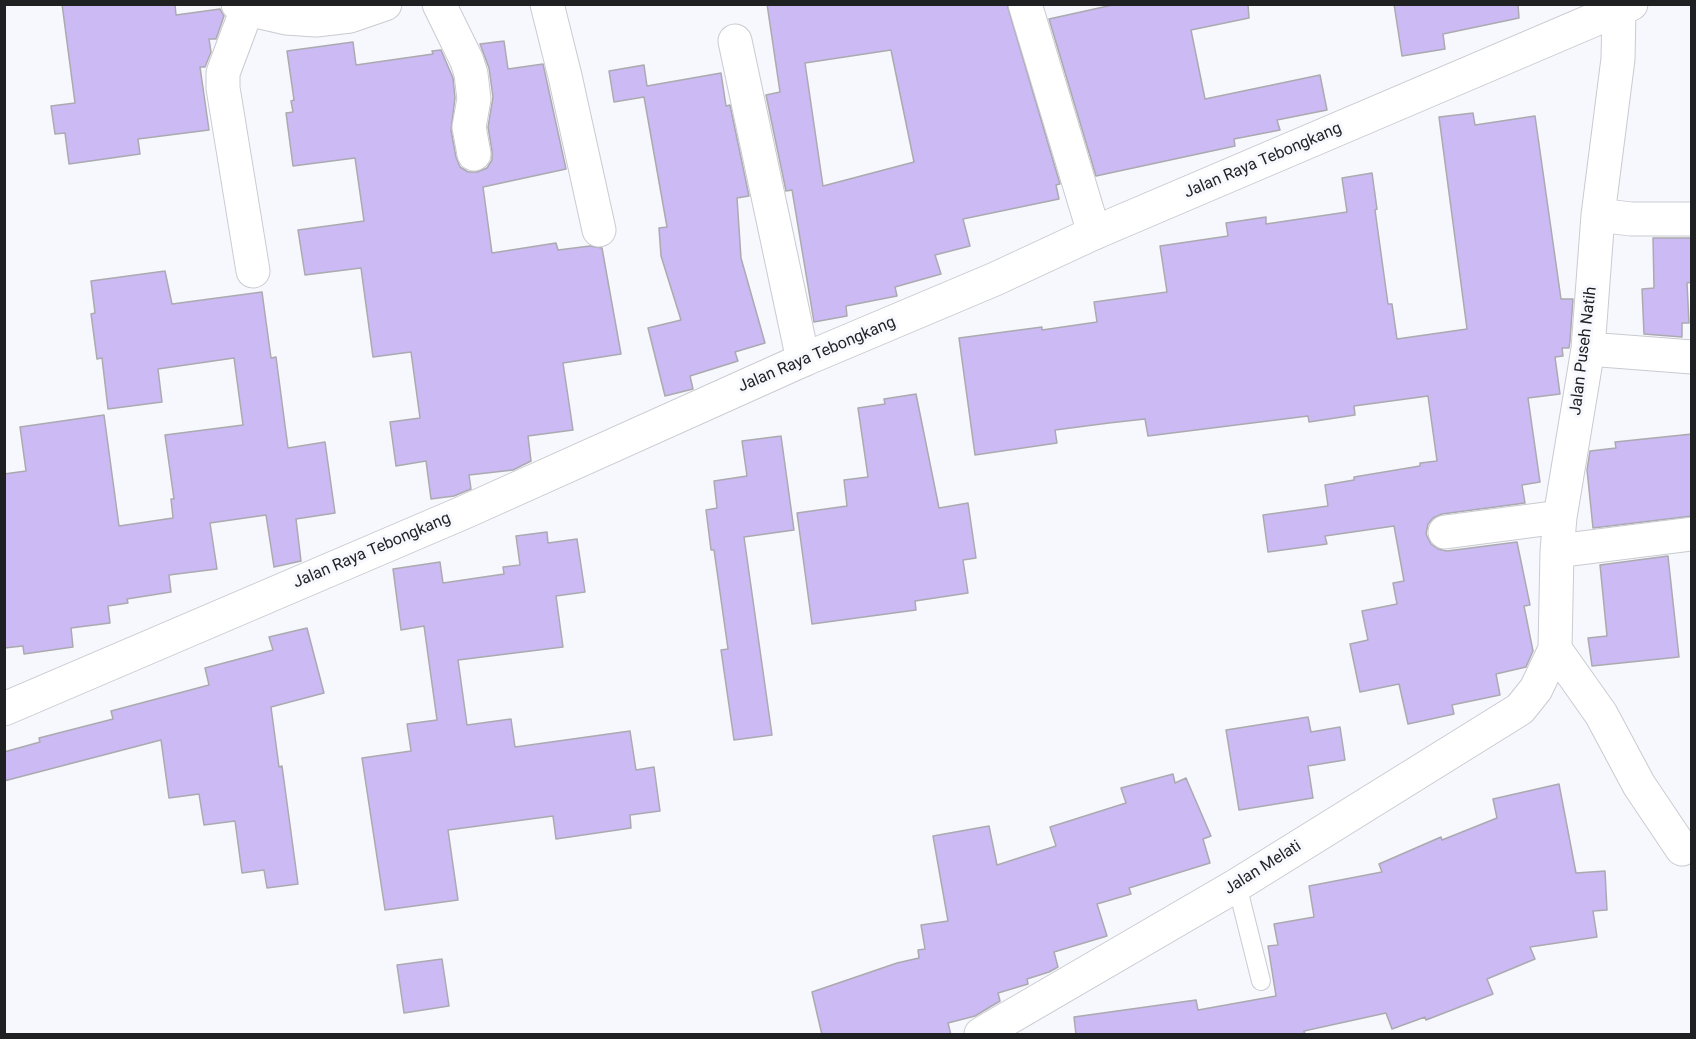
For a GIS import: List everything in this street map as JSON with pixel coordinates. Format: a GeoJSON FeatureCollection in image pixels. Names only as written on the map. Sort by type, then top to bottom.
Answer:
{"type":"FeatureCollection","features":[{"type":"Feature","properties":{"kind":"street"},"geometry":{"type":"LineString","coordinates":[[253,271],[223,88],[223,73],[242,7],[286,18],[316,20],[350,16],[385,4]]}},
{"type":"Feature","properties":{"kind":"street"},"geometry":{"type":"LineString","coordinates":[[439,4],[471,74],[474,99],[469,127],[474,154]]}},
{"type":"Feature","properties":{"kind":"street"},"geometry":{"type":"LineString","coordinates":[[547,4],[599,230]]}},
{"type":"Feature","properties":{"kind":"street"},"geometry":{"type":"LineString","coordinates":[[1025,4],[1094,233]]}},
{"type":"Feature","properties":{"kind":"street","name":"Jalan Raya Tebongkang"},"geometry":{"type":"LineString","coordinates":[[4,709],[467,510],[803,360],[995,279],[1094,233],[1625,7]]}},
{"type":"Feature","properties":{"kind":"street","name":"Jalan Puseh Natih"},"geometry":{"type":"LineString","coordinates":[[1536,689],[1555,650],[1560,517],[1588,349],[1598,215],[1625,7]]}},
{"type":"Feature","properties":{"kind":"street"},"geometry":{"type":"LineString","coordinates":[[735,41],[803,360]]}},
{"type":"Feature","properties":{"kind":"street"},"geometry":{"type":"LineString","coordinates":[[1598,215],[1631,219],[1692,219]]}},
{"type":"Feature","properties":{"kind":"street"},"geometry":{"type":"LineString","coordinates":[[1588,349],[1692,357]]}},
{"type":"Feature","properties":{"kind":"street"},"geometry":{"type":"LineString","coordinates":[[1445,532],[1560,517]]}},
{"type":"Feature","properties":{"kind":"street"},"geometry":{"type":"LineString","coordinates":[[1557,551],[1692,534]]}},
{"type":"Feature","properties":{"kind":"street"},"geometry":{"type":"LineString","coordinates":[[1555,650],[1601,714],[1639,785],[1682,849]]}},
{"type":"Feature","properties":{"kind":"street","name":"Jalan Melati"},"geometry":{"type":"LineString","coordinates":[[981,1035],[1237,885],[1520,709],[1536,689]]}},
{"type":"Feature","properties":{"kind":"lane"},"geometry":{"type":"LineString","coordinates":[[1237,885],[1261,981]]}},
{"type":"Feature","properties":{"kind":"building"},"geometry":{"type":"Polygon","coordinates":[[[62,4],[175,4],[176,15],[220,9],[224,16],[216,39],[209,39],[211,52],[205,67],[200,67],[209,130],[138,139],[140,154],[69,164],[65,133],[55,134],[51,106],[75,103],[62,4]]]}},
{"type":"Feature","properties":{"kind":"building"},"geometry":{"type":"Polygon","coordinates":[[[767,4],[1007,4],[1060,184],[1056,185],[1059,199],[963,219],[970,246],[935,255],[941,274],[895,287],[897,296],[846,306],[847,316],[814,322],[792,190],[786,191],[766,95],[780,92],[767,4]],[[891,50],[805,63],[823,186],[914,162],[891,50]]]}},
{"type":"Feature","properties":{"kind":"building"},"geometry":{"type":"Polygon","coordinates":[[[1117,4],[1248,4],[1249,18],[1191,30],[1205,99],[1320,75],[1327,110],[1277,120],[1280,130],[1234,139],[1235,146],[1096,176],[1049,19],[1117,4]]]}},
{"type":"Feature","properties":{"kind":"building"},"geometry":{"type":"Polygon","coordinates":[[[1394,4],[1518,4],[1519,18],[1443,34],[1445,49],[1402,56],[1394,4]]]}},
{"type":"Feature","properties":{"kind":"building"},"geometry":{"type":"Polygon","coordinates":[[[504,41],[508,69],[543,64],[566,169],[483,187],[492,253],[556,243],[558,250],[590,246],[602,248],[621,354],[563,363],[573,430],[528,436],[531,461],[513,470],[469,475],[471,489],[454,496],[431,499],[426,461],[396,466],[390,422],[420,418],[411,352],[373,357],[361,268],[305,275],[298,230],[364,221],[355,158],[293,166],[286,113],[293,112],[291,101],[294,100],[287,51],[353,42],[356,65],[433,54],[432,51],[441,50],[453,78],[455,98],[451,130],[456,157],[460,167],[468,172],[477,172],[487,168],[492,160],[488,127],[493,97],[489,68],[480,44],[504,41]]]}},
{"type":"Feature","properties":{"kind":"building"},"geometry":{"type":"Polygon","coordinates":[[[644,65],[647,86],[721,73],[726,106],[730,105],[749,196],[737,198],[741,258],[765,343],[735,352],[738,361],[690,376],[693,389],[665,396],[648,328],[681,320],[661,256],[659,228],[667,227],[644,97],[614,102],[609,71],[644,65]]]}},
{"type":"Feature","properties":{"kind":"building"},"geometry":{"type":"Polygon","coordinates":[[[1473,113],[1475,125],[1535,116],[1561,299],[1573,299],[1570,341],[1569,348],[1562,348],[1563,356],[1555,357],[1560,394],[1528,398],[1540,482],[1522,485],[1525,503],[1442,514],[1433,518],[1428,524],[1426,534],[1431,544],[1447,551],[1517,542],[1530,605],[1524,606],[1533,651],[1526,667],[1496,674],[1500,695],[1452,705],[1454,714],[1408,724],[1399,684],[1360,692],[1350,644],[1368,640],[1362,611],[1397,604],[1393,583],[1404,581],[1394,526],[1325,536],[1327,544],[1268,552],[1263,515],[1328,506],[1325,485],[1437,461],[1428,396],[1354,406],[1355,415],[1309,422],[1308,416],[1148,436],[1145,419],[1055,430],[1057,443],[975,455],[959,338],[1097,322],[1094,302],[1167,292],[1160,246],[1228,236],[1226,223],[1266,217],[1266,224],[1347,212],[1342,178],[1372,173],[1388,304],[1392,304],[1397,339],[1467,329],[1439,117],[1473,113]]]}},
{"type":"Feature","properties":{"kind":"building"},"geometry":{"type":"Polygon","coordinates":[[[1653,238],[1692,238],[1692,282],[1687,283],[1689,323],[1682,323],[1682,337],[1644,334],[1642,289],[1654,288],[1653,238]]]}},
{"type":"Feature","properties":{"kind":"building"},"geometry":{"type":"Polygon","coordinates":[[[165,271],[172,304],[262,292],[271,358],[276,357],[288,448],[325,442],[335,513],[296,519],[301,561],[274,567],[266,515],[210,523],[217,569],[169,575],[171,592],[127,599],[128,603],[108,606],[110,623],[71,628],[73,647],[24,654],[23,646],[4,648],[4,474],[26,471],[20,427],[104,415],[119,526],[173,518],[171,499],[174,499],[165,435],[243,425],[234,358],[158,369],[162,402],[108,409],[102,358],[97,359],[91,314],[95,313],[91,281],[165,271]]]}},
{"type":"Feature","properties":{"kind":"building"},"geometry":{"type":"Polygon","coordinates":[[[916,394],[939,508],[968,503],[976,558],[963,560],[968,593],[915,601],[916,610],[812,624],[797,513],[847,506],[844,480],[868,477],[858,408],[885,404],[884,399],[916,394]]]}},
{"type":"Feature","properties":{"kind":"building"},"geometry":{"type":"Polygon","coordinates":[[[1692,434],[1692,516],[1593,528],[1587,470],[1590,451],[1616,448],[1615,442],[1692,434]]]}},
{"type":"Feature","properties":{"kind":"building"},"geometry":{"type":"Polygon","coordinates":[[[781,436],[794,530],[744,537],[772,735],[734,740],[721,650],[728,649],[706,510],[717,508],[714,481],[747,476],[742,441],[781,436]]]}},
{"type":"Feature","properties":{"kind":"building"},"geometry":{"type":"Polygon","coordinates":[[[547,532],[548,543],[577,539],[585,592],[556,596],[563,647],[458,660],[467,725],[511,719],[515,747],[630,731],[636,770],[654,767],[660,811],[630,815],[631,828],[556,839],[553,816],[448,830],[458,900],[385,910],[362,758],[411,751],[407,724],[437,720],[424,626],[401,630],[393,569],[440,562],[443,583],[504,574],[503,567],[520,565],[516,536],[547,532]]]}},
{"type":"Feature","properties":{"kind":"building"},"geometry":{"type":"Polygon","coordinates":[[[1668,556],[1679,657],[1592,666],[1588,638],[1607,636],[1600,565],[1668,556]]]}},
{"type":"Feature","properties":{"kind":"building"},"geometry":{"type":"Polygon","coordinates":[[[307,628],[324,693],[271,707],[279,767],[282,766],[298,884],[267,888],[264,870],[242,873],[235,821],[204,825],[199,794],[169,798],[161,740],[4,781],[4,752],[40,742],[39,738],[113,719],[111,711],[209,685],[205,668],[273,650],[269,637],[307,628]]]}},
{"type":"Feature","properties":{"kind":"building"},"geometry":{"type":"Polygon","coordinates":[[[1308,717],[1311,732],[1340,727],[1345,760],[1308,766],[1313,798],[1239,810],[1226,730],[1308,717]]]}},
{"type":"Feature","properties":{"kind":"building"},"geometry":{"type":"Polygon","coordinates":[[[1173,774],[1175,783],[1186,778],[1211,836],[1203,839],[1210,863],[1129,888],[1131,894],[1097,904],[1107,936],[1054,952],[1058,967],[1027,979],[1028,984],[998,993],[1000,1001],[975,1016],[948,1023],[951,1035],[822,1035],[812,992],[897,963],[919,958],[918,950],[925,949],[921,925],[948,921],[933,836],[989,826],[997,865],[1056,846],[1050,827],[1126,803],[1121,788],[1173,774]]]}},
{"type":"Feature","properties":{"kind":"building"},"geometry":{"type":"Polygon","coordinates":[[[1559,784],[1576,873],[1605,871],[1607,910],[1593,911],[1597,937],[1530,947],[1535,959],[1487,979],[1493,994],[1426,1020],[1425,1017],[1392,1029],[1386,1013],[1304,1031],[1305,1035],[1076,1035],[1074,1017],[1196,1000],[1198,1010],[1276,996],[1268,946],[1278,945],[1274,924],[1314,917],[1309,886],[1382,872],[1379,864],[1441,837],[1442,840],[1497,818],[1493,799],[1559,784]]]}},
{"type":"Feature","properties":{"kind":"building"},"geometry":{"type":"Polygon","coordinates":[[[442,959],[449,1006],[404,1013],[397,965],[442,959]]]}}]}
